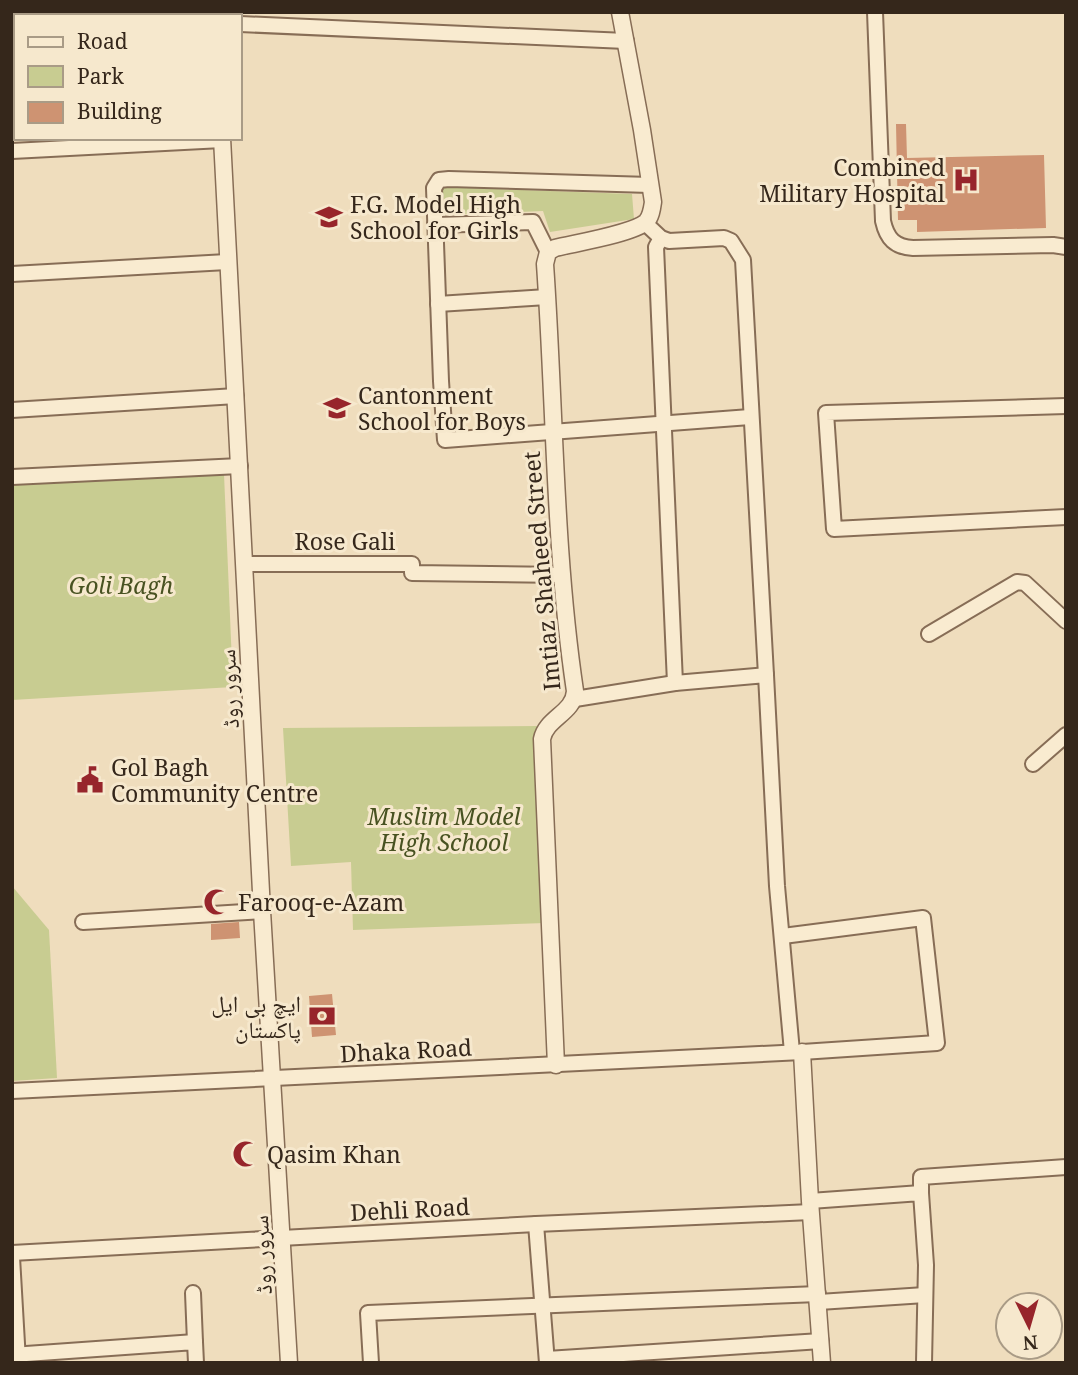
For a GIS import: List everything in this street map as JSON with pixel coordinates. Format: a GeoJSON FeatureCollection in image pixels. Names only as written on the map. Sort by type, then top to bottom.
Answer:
{"type":"FeatureCollection","features":[{"type":"Feature","properties":{"kind":"street"},"geometry":{"type":"LineString","coordinates":[[435,225],[533,222],[548,252],[633,229],[645,223],[652,210],[650,185],[620,12]]}},
{"type":"Feature","properties":{"kind":"street"},"geometry":{"type":"LineString","coordinates":[[875,12],[883,221],[890,239],[901,246],[913,248],[1066,247]]}},
{"type":"Feature","properties":{"kind":"street"},"geometry":{"type":"LineString","coordinates":[[242,24],[626,41]]}},
{"type":"Feature","properties":{"kind":"street"},"geometry":{"type":"LineString","coordinates":[[12,151],[204,140]]}},
{"type":"Feature","properties":{"kind":"street","name":"سرور روڈ"},"geometry":{"type":"LineString","coordinates":[[222,140],[262,911],[289,1363]]}},
{"type":"Feature","properties":{"kind":"street"},"geometry":{"type":"LineString","coordinates":[[650,185],[439,180],[434,188],[445,440],[750,417]]}},
{"type":"Feature","properties":{"kind":"street"},"geometry":{"type":"LineString","coordinates":[[645,223],[661,238],[669,241],[724,238],[732,240],[743,260],[777,886],[797,1052],[822,1363]]}},
{"type":"Feature","properties":{"kind":"street"},"geometry":{"type":"LineString","coordinates":[[661,238],[656,247],[675,683]]}},
{"type":"Feature","properties":{"kind":"street","name":"Imtiaz Shaheed Street"},"geometry":{"type":"LineString","coordinates":[[548,252],[545,264],[552,431],[562,575],[575,699],[544,730],[542,740],[556,1065]]}},
{"type":"Feature","properties":{"kind":"street"},"geometry":{"type":"LineString","coordinates":[[12,274],[227,262]]}},
{"type":"Feature","properties":{"kind":"street"},"geometry":{"type":"LineString","coordinates":[[438,304],[547,297]]}},
{"type":"Feature","properties":{"kind":"street"},"geometry":{"type":"LineString","coordinates":[[12,410],[236,396]]}},
{"type":"Feature","properties":{"kind":"street"},"geometry":{"type":"LineString","coordinates":[[1066,406],[826,413],[834,529],[1066,517]]}},
{"type":"Feature","properties":{"kind":"street"},"geometry":{"type":"LineString","coordinates":[[12,477],[240,466]]}},
{"type":"Feature","properties":{"kind":"street","name":"Rose Gali"},"geometry":{"type":"LineString","coordinates":[[245,564],[412,564],[412,573],[562,575]]}},
{"type":"Feature","properties":{"kind":"street"},"geometry":{"type":"LineString","coordinates":[[929,634],[1021,581],[1066,621]]}},
{"type":"Feature","properties":{"kind":"street"},"geometry":{"type":"LineString","coordinates":[[575,699],[675,683],[765,675]]}},
{"type":"Feature","properties":{"kind":"street"},"geometry":{"type":"LineString","coordinates":[[1033,764],[1066,735]]}},
{"type":"Feature","properties":{"kind":"street"},"geometry":{"type":"LineString","coordinates":[[83,922],[262,911]]}},
{"type":"Feature","properties":{"kind":"street","name":"Dhaka Road"},"geometry":{"type":"LineString","coordinates":[[12,1091],[556,1065],[937,1043],[923,918],[783,936]]}},
{"type":"Feature","properties":{"kind":"street"},"geometry":{"type":"LineString","coordinates":[[924,1363],[926,1265],[921,1177],[1066,1167]]}},
{"type":"Feature","properties":{"kind":"street","name":"Dehli Road"},"geometry":{"type":"LineString","coordinates":[[12,1255],[810,1207],[921,1193]]}},
{"type":"Feature","properties":{"kind":"street"},"geometry":{"type":"LineString","coordinates":[[536,1224],[547,1361],[821,1341]]}},
{"type":"Feature","properties":{"kind":"street"},"geometry":{"type":"LineString","coordinates":[[12,1255],[16,1357],[195,1342]]}},
{"type":"Feature","properties":{"kind":"street"},"geometry":{"type":"LineString","coordinates":[[193,1293],[196,1363]]}},
{"type":"Feature","properties":{"kind":"street"},"geometry":{"type":"LineString","coordinates":[[371,1363],[368,1313],[925,1295]]}},
{"type":"Feature","properties":{"kind":"green space"},"geometry":{"type":"Polygon","coordinates":[[[443,187],[632,194],[634,219],[550,232],[543,211],[443,215],[443,187]]]}},
{"type":"Feature","properties":{"kind":"green space","name":"Goli Bagh"},"geometry":{"type":"Polygon","coordinates":[[[224,474],[233,687],[12,700],[12,482],[224,474]]]}},
{"type":"Feature","properties":{"kind":"green space","name":"Muslim Model High School"},"geometry":{"type":"Polygon","coordinates":[[[538,726],[545,923],[353,930],[351,862],[291,866],[283,728],[538,726]]]}},
{"type":"Feature","properties":{"kind":"green space"},"geometry":{"type":"Polygon","coordinates":[[[12,886],[49,930],[57,1078],[12,1081],[12,886]]]}},
{"type":"Feature","properties":{"kind":"building"},"geometry":{"type":"Polygon","coordinates":[[[896,124],[906,124],[907,158],[1044,155],[1046,228],[917,232],[917,220],[898,220],[896,124]]]}},
{"type":"Feature","properties":{"kind":"building"},"geometry":{"type":"Polygon","coordinates":[[[239,922],[240,938],[211,940],[211,924],[239,922]]]}},
{"type":"Feature","properties":{"kind":"building","name":"ایچ بی ایل پاکستان"},"geometry":{"type":"Polygon","coordinates":[[[332,994],[336,1035],[312,1037],[309,996],[332,994]]]}},
{"type":"Feature","properties":{"kind":"place","name":"Combined Military Hospital"},"geometry":{"type":"Point","coordinates":[966,180]}},
{"type":"Feature","properties":{"kind":"place","name":"F.G. Model High School for Girls"},"geometry":{"type":"Point","coordinates":[329,217]}},
{"type":"Feature","properties":{"kind":"place","name":"Cantonment School for Boys"},"geometry":{"type":"Point","coordinates":[337,408]}},
{"type":"Feature","properties":{"kind":"place","name":"Gol Bagh Community Centre"},"geometry":{"type":"Point","coordinates":[90,780]}},
{"type":"Feature","properties":{"kind":"place","name":"Farooq-e-Azam"},"geometry":{"type":"Point","coordinates":[217,902]}},
{"type":"Feature","properties":{"kind":"place","name":"ایچ بی ایل پاکستان"},"geometry":{"type":"Point","coordinates":[322,1016]}},
{"type":"Feature","properties":{"kind":"place","name":"Qasim Khan"},"geometry":{"type":"Point","coordinates":[246,1154]}}]}
